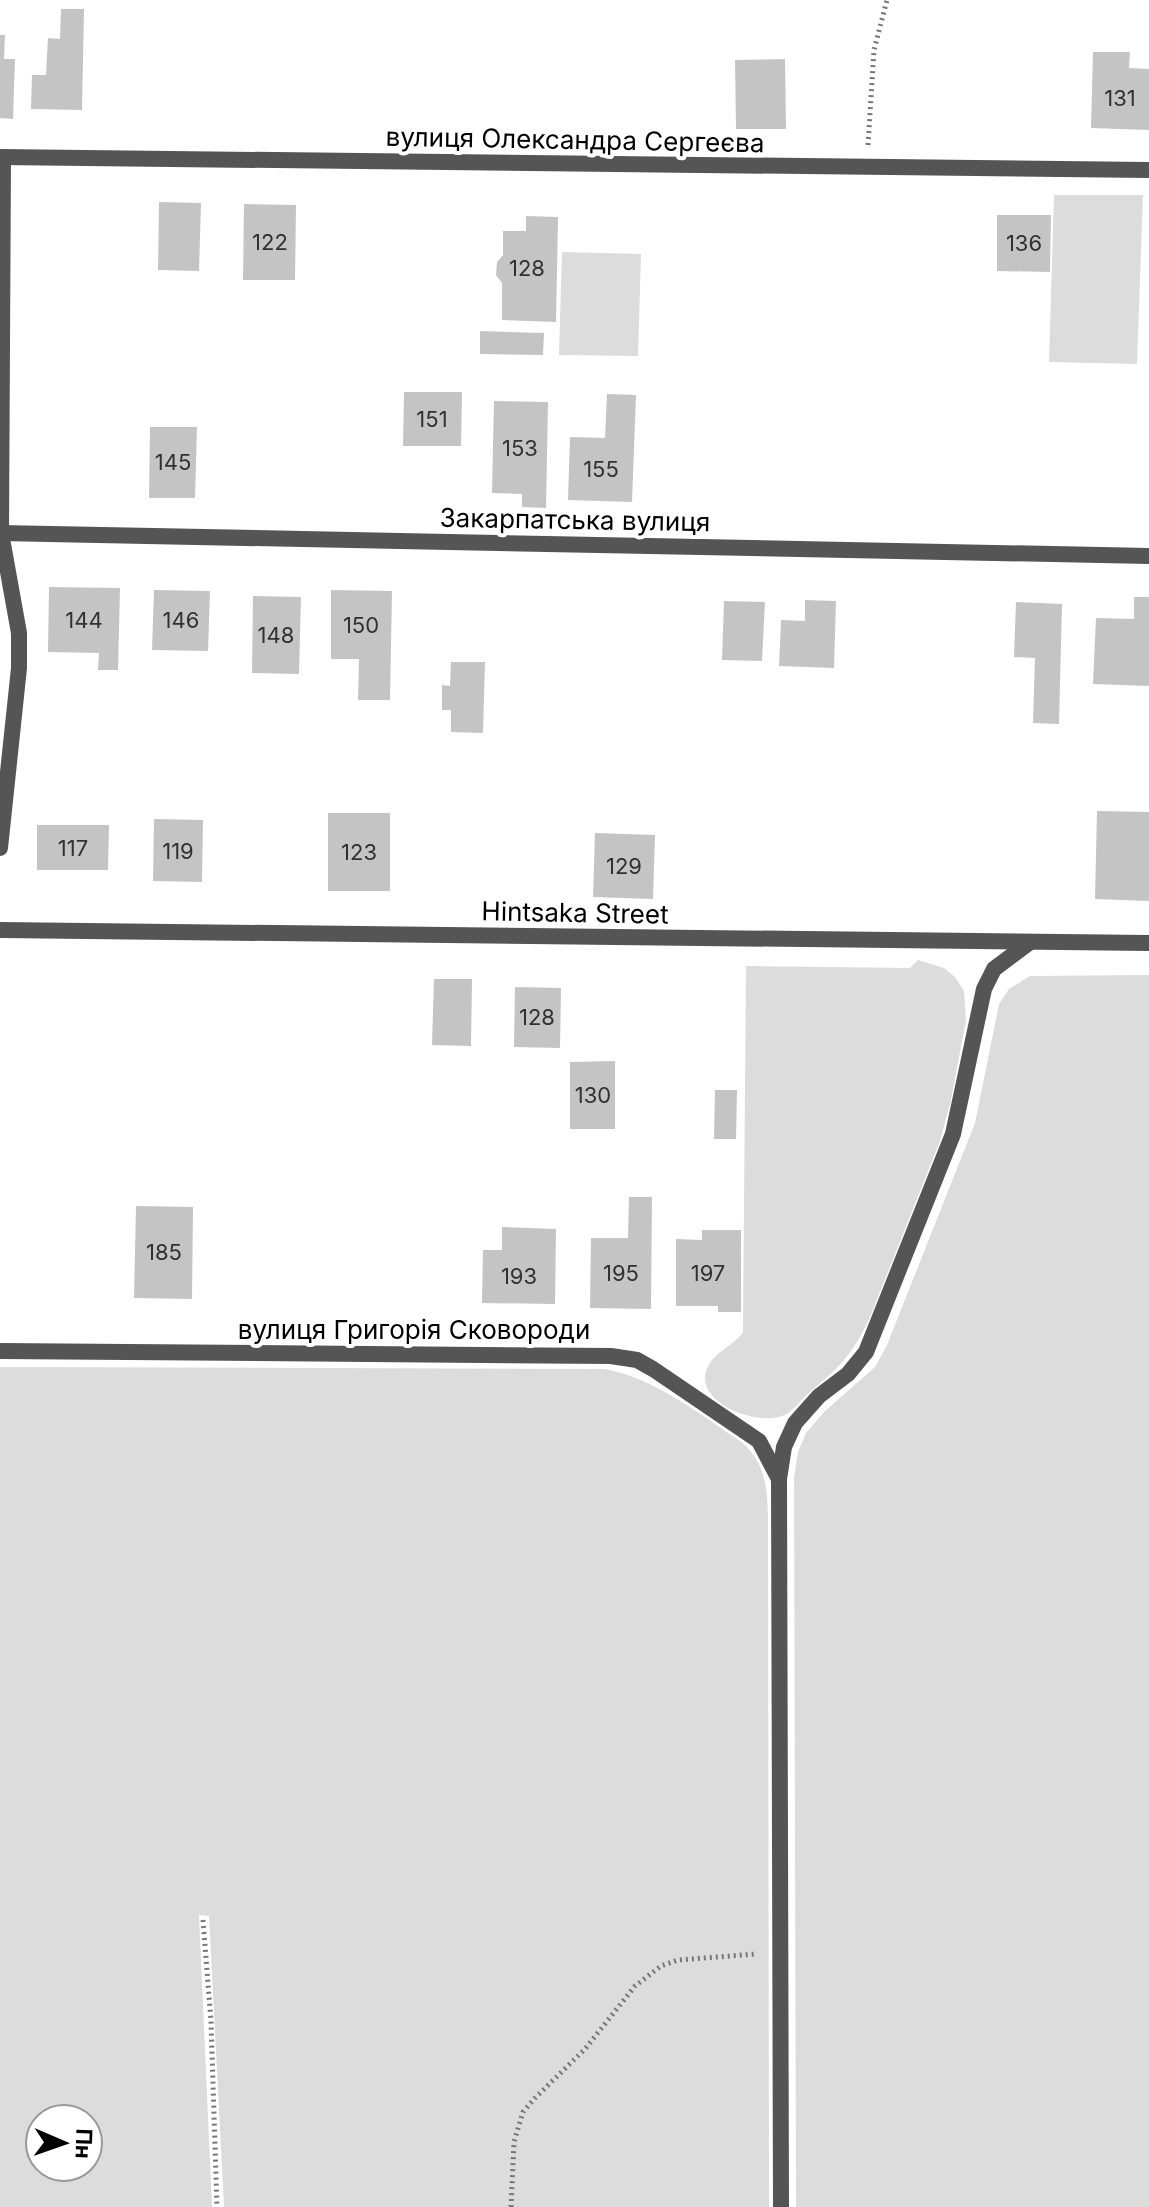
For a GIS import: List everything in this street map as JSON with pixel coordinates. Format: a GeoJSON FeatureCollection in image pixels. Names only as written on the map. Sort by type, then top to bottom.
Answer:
{"type":"FeatureCollection","features":[{"type":"Feature","properties":{"kind":"street","name":"вулиця Олександра Сергеєва"},"geometry":{"type":"LineString","coordinates":[[2,158],[1149,170]]}},
{"type":"Feature","properties":{"kind":"street"},"geometry":{"type":"LineString","coordinates":[[0,848],[19,668],[19,633],[0,533],[2,158]]}},
{"type":"Feature","properties":{"kind":"street","name":"Закарпатська вулиця"},"geometry":{"type":"LineString","coordinates":[[0,533],[1149,556]]}},
{"type":"Feature","properties":{"kind":"street","name":"Hintsaka Street"},"geometry":{"type":"LineString","coordinates":[[0,930],[1149,943]]}},
{"type":"Feature","properties":{"kind":"street"},"geometry":{"type":"LineString","coordinates":[[781,2207],[779,1479],[784,1447],[795,1423],[819,1396],[848,1374],[866,1352],[953,1134],[984,989],[994,969],[1030,942]]}},
{"type":"Feature","properties":{"kind":"street","name":"вулиця Григорія Сковороди"},"geometry":{"type":"LineString","coordinates":[[0,1351],[637,1360],[748,1432],[766,1451],[779,1479]]}},
{"type":"Feature","properties":{"kind":"path"},"geometry":{"type":"LineString","coordinates":[[867,167],[874,50],[887,0]]}},
{"type":"Feature","properties":{"kind":"path"},"geometry":{"type":"LineString","coordinates":[[203,1920],[211,2021],[217,2207]]}},
{"type":"Feature","properties":{"kind":"path"},"geometry":{"type":"LineString","coordinates":[[511,2207],[514,2142],[523,2112],[585,2049],[647,1974],[678,1960],[780,1953]]}},
{"type":"Feature","properties":{"kind":"shaded area"},"geometry":{"type":"Polygon","coordinates":[[[1054,195],[1143,195],[1137,364],[1049,362],[1054,195]]]}},
{"type":"Feature","properties":{"kind":"shaded area"},"geometry":{"type":"Polygon","coordinates":[[[562,252],[641,254],[638,356],[559,355],[562,252]]]}},
{"type":"Feature","properties":{"kind":"shaded area"},"geometry":{"type":"Polygon","coordinates":[[[918,960],[944,968],[964,991],[966,1020],[940,1141],[858,1341],[830,1375],[790,1412],[771,1418],[744,1415],[719,1402],[705,1383],[709,1364],[743,1332],[746,966],[910,968],[918,960]]]}},
{"type":"Feature","properties":{"kind":"shaded area"},"geometry":{"type":"Polygon","coordinates":[[[1149,975],[1149,2207],[796,2207],[794,1478],[798,1452],[806,1433],[825,1411],[875,1367],[887,1345],[975,1123],[999,1004],[1009,989],[1030,976],[1149,975]]]}},
{"type":"Feature","properties":{"kind":"shaded area"},"geometry":{"type":"Polygon","coordinates":[[[0,1367],[605,1369],[660,1389],[743,1443],[760,1467],[767,1494],[769,2207],[224,2207],[209,1916],[199,1915],[212,2207],[0,2207],[0,1367]]]}},
{"type":"Feature","properties":{"kind":"building"},"geometry":{"type":"Polygon","coordinates":[[[61,9],[84,9],[82,110],[31,109],[32,75],[46,75],[48,38],[60,39],[61,9]]]}},
{"type":"Feature","properties":{"kind":"building"},"geometry":{"type":"Polygon","coordinates":[[[0,35],[5,35],[4,59],[15,59],[13,119],[0,118],[0,35]]]}},
{"type":"Feature","properties":{"kind":"building"},"geometry":{"type":"Polygon","coordinates":[[[1093,52],[1130,52],[1129,68],[1149,69],[1149,130],[1091,128],[1093,52]]]}},
{"type":"Feature","properties":{"kind":"building"},"geometry":{"type":"Polygon","coordinates":[[[785,59],[786,129],[736,129],[735,60],[785,59]]]}},
{"type":"Feature","properties":{"kind":"building"},"geometry":{"type":"Polygon","coordinates":[[[159,202],[201,203],[199,271],[158,270],[159,202]]]}},
{"type":"Feature","properties":{"kind":"building"},"geometry":{"type":"Polygon","coordinates":[[[244,204],[296,205],[295,280],[243,280],[244,204]]]}},
{"type":"Feature","properties":{"kind":"building"},"geometry":{"type":"Polygon","coordinates":[[[997,215],[1051,215],[1050,272],[997,271],[997,215]]]}},
{"type":"Feature","properties":{"kind":"building"},"geometry":{"type":"Polygon","coordinates":[[[526,216],[558,217],[556,322],[502,320],[502,283],[496,275],[497,262],[503,255],[503,231],[526,231],[526,216]]]}},
{"type":"Feature","properties":{"kind":"building"},"geometry":{"type":"Polygon","coordinates":[[[480,331],[544,333],[543,355],[480,354],[480,331]]]}},
{"type":"Feature","properties":{"kind":"building"},"geometry":{"type":"Polygon","coordinates":[[[404,392],[462,392],[461,446],[403,446],[404,392]]]}},
{"type":"Feature","properties":{"kind":"building"},"geometry":{"type":"Polygon","coordinates":[[[607,394],[636,395],[632,502],[568,500],[570,437],[605,438],[607,394]]]}},
{"type":"Feature","properties":{"kind":"building"},"geometry":{"type":"Polygon","coordinates":[[[494,401],[548,402],[546,508],[522,507],[522,494],[492,493],[494,401]]]}},
{"type":"Feature","properties":{"kind":"building"},"geometry":{"type":"Polygon","coordinates":[[[150,427],[197,427],[195,498],[149,498],[150,427]]]}},
{"type":"Feature","properties":{"kind":"building"},"geometry":{"type":"Polygon","coordinates":[[[49,587],[120,588],[118,670],[98,670],[99,653],[48,652],[49,587]]]}},
{"type":"Feature","properties":{"kind":"building"},"geometry":{"type":"Polygon","coordinates":[[[154,590],[210,591],[208,651],[152,650],[154,590]]]}},
{"type":"Feature","properties":{"kind":"building"},"geometry":{"type":"Polygon","coordinates":[[[331,590],[392,591],[390,700],[358,700],[359,659],[331,659],[331,590]]]}},
{"type":"Feature","properties":{"kind":"building"},"geometry":{"type":"Polygon","coordinates":[[[253,596],[301,597],[299,674],[252,673],[253,596]]]}},
{"type":"Feature","properties":{"kind":"building"},"geometry":{"type":"Polygon","coordinates":[[[1134,597],[1149,597],[1149,686],[1093,684],[1096,618],[1134,619],[1134,597]]]}},
{"type":"Feature","properties":{"kind":"building"},"geometry":{"type":"Polygon","coordinates":[[[805,600],[836,601],[834,668],[779,666],[781,620],[805,621],[805,600]]]}},
{"type":"Feature","properties":{"kind":"building"},"geometry":{"type":"Polygon","coordinates":[[[724,601],[765,602],[762,661],[722,660],[724,601]]]}},
{"type":"Feature","properties":{"kind":"building"},"geometry":{"type":"Polygon","coordinates":[[[1016,602],[1062,604],[1059,724],[1033,723],[1035,658],[1014,657],[1016,602]]]}},
{"type":"Feature","properties":{"kind":"building"},"geometry":{"type":"Polygon","coordinates":[[[451,662],[485,662],[483,733],[451,732],[451,710],[442,710],[442,685],[450,686],[451,662]]]}},
{"type":"Feature","properties":{"kind":"building"},"geometry":{"type":"Polygon","coordinates":[[[1097,811],[1149,812],[1149,901],[1095,899],[1097,811]]]}},
{"type":"Feature","properties":{"kind":"building"},"geometry":{"type":"Polygon","coordinates":[[[328,813],[390,813],[390,891],[328,891],[328,813]]]}},
{"type":"Feature","properties":{"kind":"building"},"geometry":{"type":"Polygon","coordinates":[[[154,819],[203,820],[202,882],[153,881],[154,819]]]}},
{"type":"Feature","properties":{"kind":"building"},"geometry":{"type":"Polygon","coordinates":[[[37,825],[109,825],[108,870],[37,870],[37,825]]]}},
{"type":"Feature","properties":{"kind":"building"},"geometry":{"type":"Polygon","coordinates":[[[595,833],[655,835],[653,899],[593,897],[595,833]]]}},
{"type":"Feature","properties":{"kind":"building"},"geometry":{"type":"Polygon","coordinates":[[[434,979],[472,979],[471,1046],[432,1045],[434,979]]]}},
{"type":"Feature","properties":{"kind":"building"},"geometry":{"type":"Polygon","coordinates":[[[515,987],[561,988],[560,1048],[514,1047],[515,987]]]}},
{"type":"Feature","properties":{"kind":"building"},"geometry":{"type":"Polygon","coordinates":[[[615,1061],[615,1129],[570,1129],[570,1062],[615,1061]]]}},
{"type":"Feature","properties":{"kind":"building"},"geometry":{"type":"Polygon","coordinates":[[[715,1090],[737,1090],[736,1139],[714,1139],[715,1090]]]}},
{"type":"Feature","properties":{"kind":"building"},"geometry":{"type":"Polygon","coordinates":[[[629,1197],[652,1197],[651,1309],[590,1308],[591,1238],[628,1238],[629,1197]]]}},
{"type":"Feature","properties":{"kind":"building"},"geometry":{"type":"Polygon","coordinates":[[[136,1206],[193,1207],[192,1299],[134,1298],[136,1206]]]}},
{"type":"Feature","properties":{"kind":"building"},"geometry":{"type":"Polygon","coordinates":[[[502,1227],[556,1229],[555,1304],[482,1303],[483,1250],[502,1250],[502,1227]]]}},
{"type":"Feature","properties":{"kind":"building"},"geometry":{"type":"Polygon","coordinates":[[[702,1230],[741,1230],[741,1312],[718,1312],[718,1306],[676,1306],[676,1239],[702,1240],[702,1230]]]}}]}
